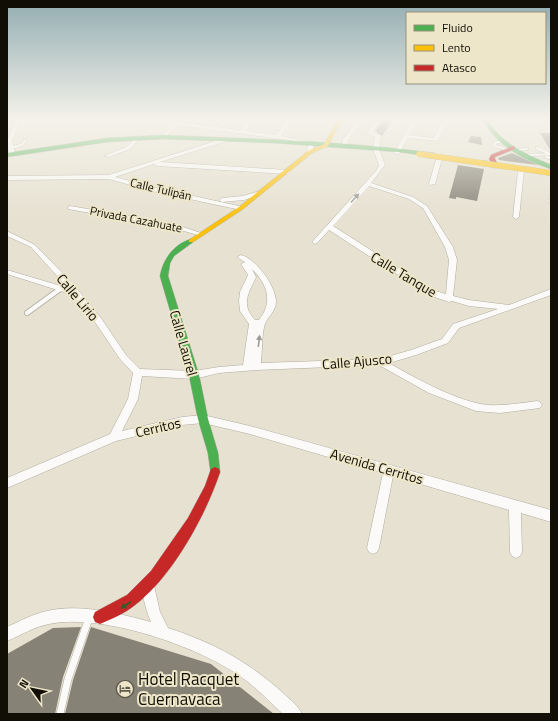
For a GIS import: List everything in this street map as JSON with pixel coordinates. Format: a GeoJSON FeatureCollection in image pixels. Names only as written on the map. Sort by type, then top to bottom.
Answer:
{"type":"FeatureCollection","features":[{"type":"Feature","properties":{"kind":"main road","name":"Calle Laurel"},"geometry":{"type":"LineString","coordinates":[[95,617],[131,601],[148,586],[188,529],[204,500],[215,473],[213,453],[203,420],[194,375],[164,270],[165,263],[173,253],[260,194],[308,153]]}},
{"type":"Feature","properties":{"kind":"main road"},"geometry":{"type":"LineString","coordinates":[[402,153],[439,159],[551,171]]}},
{"type":"Feature","properties":{"kind":"main road"},"geometry":{"type":"LineString","coordinates":[[403,153],[495,165],[521,171],[551,171]]}},
{"type":"Feature","properties":{"kind":"main road"},"geometry":{"type":"LineString","coordinates":[[405,153],[551,171]]}},
{"type":"Feature","properties":{"kind":"main road"},"geometry":{"type":"LineString","coordinates":[[495,165],[492,159],[494,156],[503,153]]}},
{"type":"Feature","properties":{"kind":"main road"},"geometry":{"type":"LineString","coordinates":[[528,153],[551,171]]}},
{"type":"Feature","properties":{"kind":"street"},"geometry":{"type":"LineString","coordinates":[[107,156],[116,153]]}},
{"type":"Feature","properties":{"kind":"street"},"geometry":{"type":"LineString","coordinates":[[7,178],[109,177],[183,153]]}},
{"type":"Feature","properties":{"kind":"street"},"geometry":{"type":"LineString","coordinates":[[316,242],[368,184],[382,165],[377,153]]}},
{"type":"Feature","properties":{"kind":"street"},"geometry":{"type":"LineString","coordinates":[[432,184],[439,159]]}},
{"type":"Feature","properties":{"kind":"street"},"geometry":{"type":"LineString","coordinates":[[152,163],[286,172]]}},
{"type":"Feature","properties":{"kind":"street"},"geometry":{"type":"LineString","coordinates":[[516,217],[521,171]]}},
{"type":"Feature","properties":{"kind":"street","name":"Calle Tulipán"},"geometry":{"type":"LineString","coordinates":[[109,177],[152,189],[241,208]]}},
{"type":"Feature","properties":{"kind":"street"},"geometry":{"type":"LineString","coordinates":[[368,184],[411,198],[425,208],[449,246],[454,260],[449,299]]}},
{"type":"Feature","properties":{"kind":"street","name":"Calle Tulipán"},"geometry":{"type":"LineString","coordinates":[[213,201],[244,198],[260,194]]}},
{"type":"Feature","properties":{"kind":"street","name":"Privada Cazahuate"},"geometry":{"type":"LineString","coordinates":[[70,208],[164,223],[201,234]]}},
{"type":"Feature","properties":{"kind":"street","name":"Calle Tanque"},"geometry":{"type":"LineString","coordinates":[[329,227],[419,286],[449,299],[509,307]]}},
{"type":"Feature","properties":{"kind":"street","name":"Calle Lirio"},"geometry":{"type":"LineString","coordinates":[[7,233],[34,246],[70,286],[98,320],[123,357],[138,372]]}},
{"type":"Feature","properties":{"kind":"street"},"geometry":{"type":"LineString","coordinates":[[251,368],[257,323],[268,314],[272,303],[270,290],[264,278],[245,258],[241,257],[241,260],[251,272],[252,279]]}},
{"type":"Feature","properties":{"kind":"street"},"geometry":{"type":"LineString","coordinates":[[7,272],[75,293]]}},
{"type":"Feature","properties":{"kind":"street"},"geometry":{"type":"LineString","coordinates":[[257,323],[246,315],[243,305],[245,289],[252,279],[259,277],[264,278]]}},
{"type":"Feature","properties":{"kind":"street","name":"Calle Ajusco"},"geometry":{"type":"LineString","coordinates":[[138,372],[194,375],[219,370],[380,362],[413,353],[445,341],[456,326],[495,314],[509,307],[551,292]]}},
{"type":"Feature","properties":{"kind":"street"},"geometry":{"type":"LineString","coordinates":[[380,362],[409,378],[475,407],[503,409],[537,405]]}},
{"type":"Feature","properties":{"kind":"street"},"geometry":{"type":"LineString","coordinates":[[114,437],[132,399],[138,372]]}},
{"type":"Feature","properties":{"kind":"street","name":"Cerritos"},"geometry":{"type":"LineString","coordinates":[[7,483],[114,437],[182,421],[203,420]]}},
{"type":"Feature","properties":{"kind":"street","name":"Avenida Cerritos"},"geometry":{"type":"LineString","coordinates":[[203,420],[250,430],[551,516]]}},
{"type":"Feature","properties":{"kind":"street"},"geometry":{"type":"LineString","coordinates":[[373,548],[389,469]]}},
{"type":"Feature","properties":{"kind":"street"},"geometry":{"type":"LineString","coordinates":[[515,506],[516,552]]}},
{"type":"Feature","properties":{"kind":"street"},"geometry":{"type":"LineString","coordinates":[[148,586],[154,614],[163,632]]}},
{"type":"Feature","properties":{"kind":"street"},"geometry":{"type":"LineString","coordinates":[[7,634],[28,624],[55,616],[95,617],[163,632],[204,647],[239,667],[294,714]]}},
{"type":"Feature","properties":{"kind":"lane"},"geometry":{"type":"LineString","coordinates":[[532,153],[550,154]]}},
{"type":"Feature","properties":{"kind":"lane"},"geometry":{"type":"LineString","coordinates":[[542,154],[547,158],[551,158]]}},
{"type":"Feature","properties":{"kind":"lane"},"geometry":{"type":"LineString","coordinates":[[27,312],[60,289]]}},
{"type":"Feature","properties":{"kind":"lane"},"geometry":{"type":"LineString","coordinates":[[60,714],[68,679],[95,617]]}},
{"type":"Feature","properties":{"kind":"path"},"geometry":{"type":"LineString","coordinates":[[548,204],[551,179]]}},
{"type":"Feature","properties":{"kind":"building"},"geometry":{"type":"Polygon","coordinates":[[[512,153],[538,165],[499,160],[498,158],[512,153]]]}},
{"type":"Feature","properties":{"kind":"building"},"geometry":{"type":"Polygon","coordinates":[[[458,165],[484,169],[477,201],[456,197],[456,199],[449,198],[458,165]]]}},
{"type":"Feature","properties":{"kind":"building"},"geometry":{"type":"Polygon","coordinates":[[[81,627],[63,677],[55,714],[7,714],[7,654],[53,628],[81,627]]]}},
{"type":"Feature","properties":{"kind":"building","name":"Hotel Racquet Cuernavaca"},"geometry":{"type":"Polygon","coordinates":[[[91,627],[211,664],[274,714],[65,714],[73,680],[91,627]]]}},
{"type":"Feature","properties":{"kind":"traffic: fast"},"geometry":{"type":"LineString","coordinates":[[7,155],[23,153]]}},
{"type":"Feature","properties":{"kind":"traffic: fast"},"geometry":{"type":"LineString","coordinates":[[418,153],[434,155]]}},
{"type":"Feature","properties":{"kind":"traffic: fast"},"geometry":{"type":"LineString","coordinates":[[520,153],[551,167]]}},
{"type":"Feature","properties":{"kind":"traffic: fast"},"geometry":{"type":"LineString","coordinates":[[191,241],[172,255],[167,263],[164,276],[194,375],[203,419],[213,453],[215,472]]}},
{"type":"Feature","properties":{"kind":"traffic: slow"},"geometry":{"type":"LineString","coordinates":[[191,241],[241,208],[309,153]]}},
{"type":"Feature","properties":{"kind":"traffic: slow"},"geometry":{"type":"LineString","coordinates":[[419,154],[551,173]]}},
{"type":"Feature","properties":{"kind":"traffic: jam"},"geometry":{"type":"LineString","coordinates":[[496,167],[492,159],[493,156],[501,153]]}},
{"type":"Feature","properties":{"kind":"traffic: jam"},"geometry":{"type":"LineString","coordinates":[[100,617],[132,600],[144,589],[169,559],[202,504],[215,472]]}},
{"type":"Feature","properties":{"kind":"place","name":"Hotel Racquet Cuernavaca"},"geometry":{"type":"Point","coordinates":[125,689]}}]}
